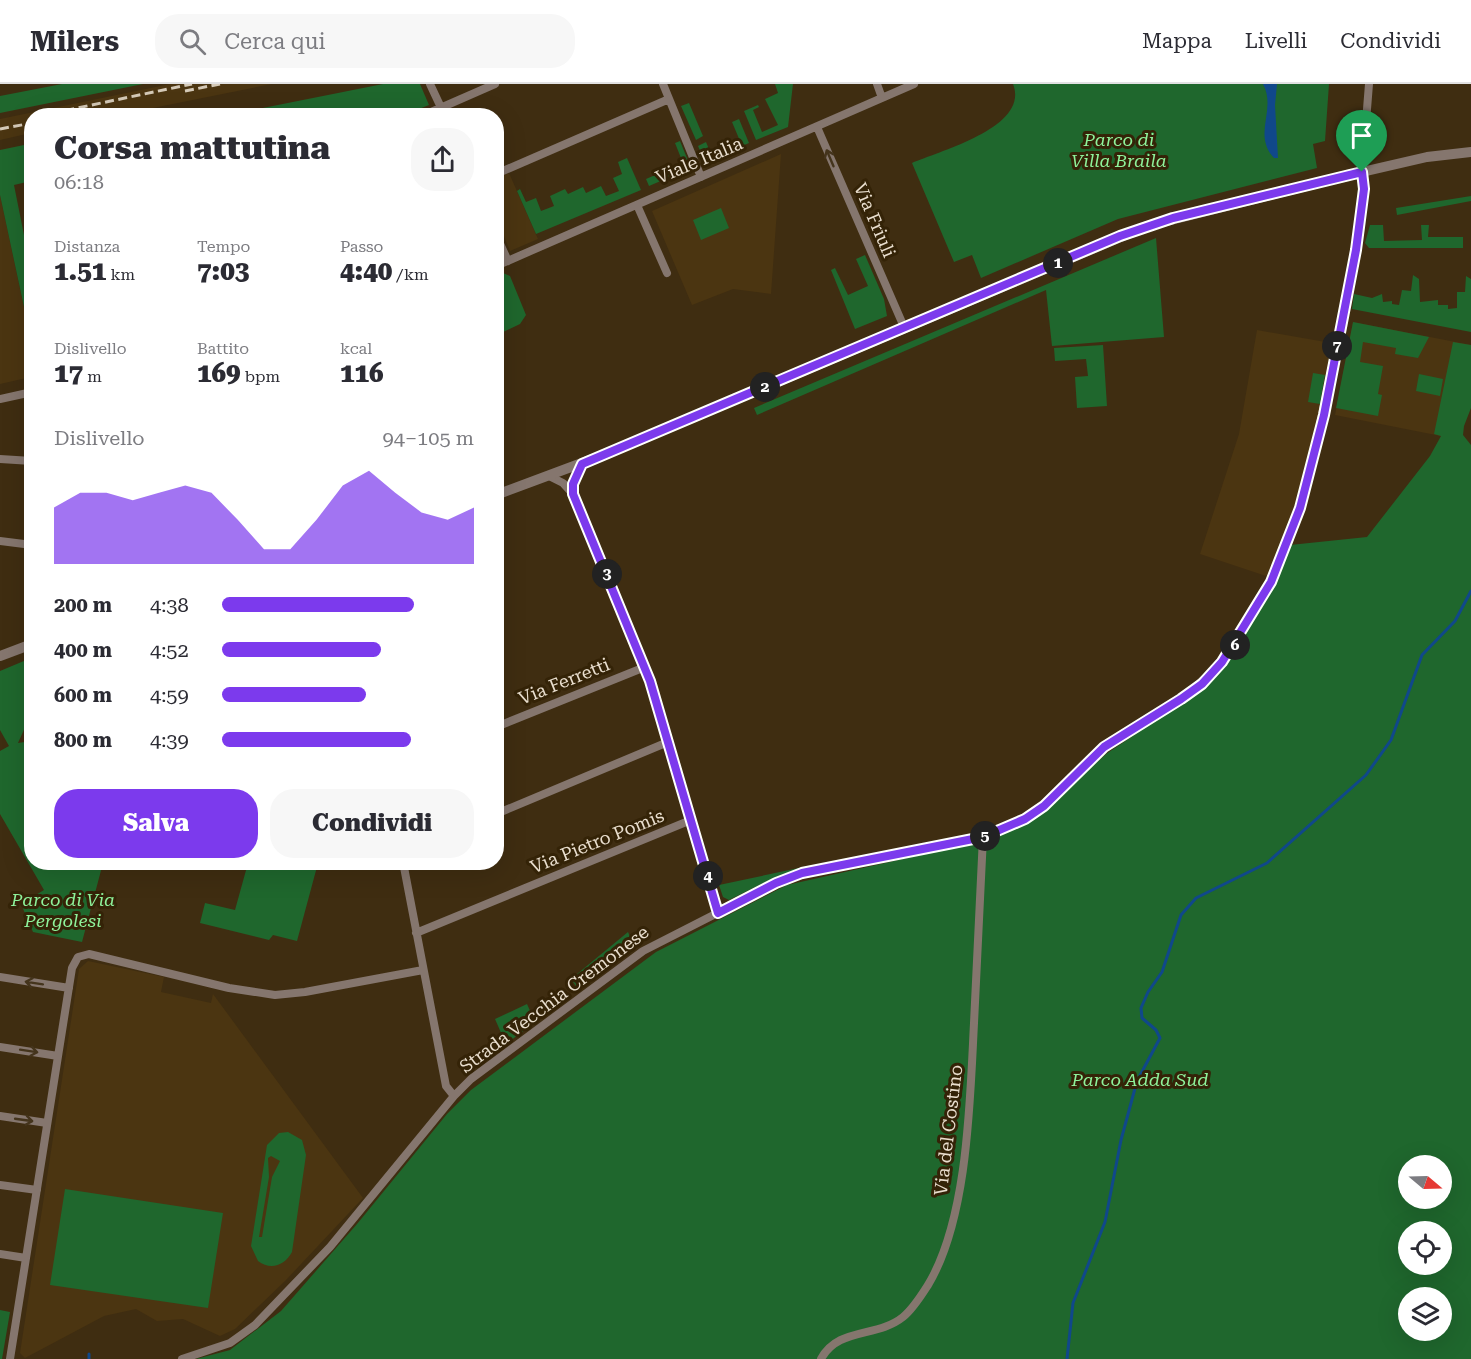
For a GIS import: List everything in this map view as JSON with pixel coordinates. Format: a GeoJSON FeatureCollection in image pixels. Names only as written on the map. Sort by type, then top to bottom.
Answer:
{"type":"FeatureCollection","features":[{"type":"Feature","properties":{"kind":"street"},"geometry":{"type":"LineString","coordinates":[[430,84],[441,108]]}},
{"type":"Feature","properties":{"kind":"street"},"geometry":{"type":"LineString","coordinates":[[450,108],[495,84]]}},
{"type":"Feature","properties":{"kind":"street"},"geometry":{"type":"LineString","coordinates":[[663,84],[701,177]]}},
{"type":"Feature","properties":{"kind":"street"},"geometry":{"type":"LineString","coordinates":[[877,84],[882,98]]}},
{"type":"Feature","properties":{"kind":"street","name":"Viale Italia"},"geometry":{"type":"LineString","coordinates":[[504,263],[914,84]]}},
{"type":"Feature","properties":{"kind":"street","name":"Strada Vecchia Cremonese"},"geometry":{"type":"LineString","coordinates":[[183,1359],[230,1343],[255,1325],[330,1247],[454,1096],[471,1079],[643,951],[776,883],[802,873],[983,837],[1025,819],[1044,806],[1104,747],[1202,684],[1227,657],[1266,591],[1300,508],[1324,415],[1356,250],[1364,189],[1362,172],[1369,84]]}},
{"type":"Feature","properties":{"kind":"street"},"geometry":{"type":"LineString","coordinates":[[504,171],[669,99]]}},
{"type":"Feature","properties":{"kind":"street","name":"Via Friuli"},"geometry":{"type":"LineString","coordinates":[[817,126],[904,327]]}},
{"type":"Feature","properties":{"kind":"street"},"geometry":{"type":"LineString","coordinates":[[504,492],[582,464],[1148,226],[1362,172],[1427,158],[1471,152]]}},
{"type":"Feature","properties":{"kind":"street"},"geometry":{"type":"LineString","coordinates":[[637,205],[667,273]]}},
{"type":"Feature","properties":{"kind":"street"},"geometry":{"type":"LineString","coordinates":[[504,252],[508,261]]}},
{"type":"Feature","properties":{"kind":"street"},"geometry":{"type":"LineString","coordinates":[[0,399],[24,394]]}},
{"type":"Feature","properties":{"kind":"street"},"geometry":{"type":"LineString","coordinates":[[0,459],[24,460]]}},
{"type":"Feature","properties":{"kind":"street"},"geometry":{"type":"LineString","coordinates":[[573,494],[573,484],[582,464]]}},
{"type":"Feature","properties":{"kind":"street"},"geometry":{"type":"LineString","coordinates":[[549,476],[562,483],[573,494],[645,667],[718,913]]}},
{"type":"Feature","properties":{"kind":"street"},"geometry":{"type":"LineString","coordinates":[[0,541],[24,543]]}},
{"type":"Feature","properties":{"kind":"street"},"geometry":{"type":"LineString","coordinates":[[0,656],[24,647]]}},
{"type":"Feature","properties":{"kind":"street","name":"Via Ferretti"},"geometry":{"type":"LineString","coordinates":[[504,724],[645,667]]}},
{"type":"Feature","properties":{"kind":"street"},"geometry":{"type":"LineString","coordinates":[[504,811],[669,742]]}},
{"type":"Feature","properties":{"kind":"street","name":"Via Pietro Pomis"},"geometry":{"type":"LineString","coordinates":[[416,933],[691,820]]}},
{"type":"Feature","properties":{"kind":"street","name":"Via del Costino"},"geometry":{"type":"LineString","coordinates":[[821,1359],[827,1348],[840,1340],[890,1325],[903,1318],[921,1296],[941,1257],[962,1177],[966,1146],[983,837]]}},
{"type":"Feature","properties":{"kind":"street"},"geometry":{"type":"LineString","coordinates":[[404,870],[446,1086],[454,1096]]}},
{"type":"Feature","properties":{"kind":"street"},"geometry":{"type":"LineString","coordinates":[[10,1359],[73,963],[78,957],[89,954],[229,988],[275,995],[305,992],[423,970]]}},
{"type":"Feature","properties":{"kind":"street"},"geometry":{"type":"LineString","coordinates":[[0,977],[69,988]]}},
{"type":"Feature","properties":{"kind":"street"},"geometry":{"type":"LineString","coordinates":[[0,1047],[58,1056]]}},
{"type":"Feature","properties":{"kind":"street"},"geometry":{"type":"LineString","coordinates":[[0,1116],[48,1123]]}},
{"type":"Feature","properties":{"kind":"street"},"geometry":{"type":"LineString","coordinates":[[0,1185],[37,1190]]}},
{"type":"Feature","properties":{"kind":"street"},"geometry":{"type":"LineString","coordinates":[[0,1254],[26,1258]]}},
{"type":"Feature","properties":{"kind":"shaded area"},"geometry":{"type":"Polygon","coordinates":[[[170,84],[272,84],[153,108],[53,108],[170,84]]]}},
{"type":"Feature","properties":{"kind":"shaded area"},"geometry":{"type":"Polygon","coordinates":[[[24,114],[24,135],[0,140],[0,119],[24,114]]]}},
{"type":"Feature","properties":{"kind":"shaded area"},"geometry":{"type":"Polygon","coordinates":[[[781,154],[771,294],[733,289],[692,305],[652,211],[781,154]]]}},
{"type":"Feature","properties":{"kind":"shaded area"},"geometry":{"type":"Polygon","coordinates":[[[509,173],[538,239],[510,251],[504,236],[504,175],[509,173]]]}},
{"type":"Feature","properties":{"kind":"shaded area"},"geometry":{"type":"Polygon","coordinates":[[[0,195],[24,308],[24,379],[0,384],[0,195]]]}},
{"type":"Feature","properties":{"kind":"shaded area"},"geometry":{"type":"Polygon","coordinates":[[[1353,322],[1471,345],[1471,408],[1441,436],[1335,415],[1353,322]]]}},
{"type":"Feature","properties":{"kind":"shaded area"},"geometry":{"type":"Polygon","coordinates":[[[1257,330],[1337,344],[1310,468],[1272,578],[1200,554],[1239,434],[1257,330]]]}},
{"type":"Feature","properties":{"kind":"shaded area"},"geometry":{"type":"Polygon","coordinates":[[[88,961],[164,977],[161,992],[211,1003],[213,994],[363,1198],[286,1280],[235,1329],[220,1336],[183,1319],[157,1321],[136,1309],[104,1316],[25,1358],[20,1353],[79,969],[88,961]]]}},
{"type":"Feature","properties":{"kind":"green space"},"geometry":{"type":"Polygon","coordinates":[[[62,84],[143,84],[0,113],[0,96],[62,84]]]}},
{"type":"Feature","properties":{"kind":"green space"},"geometry":{"type":"Polygon","coordinates":[[[383,84],[420,84],[429,105],[422,108],[263,108],[383,84]]]}},
{"type":"Feature","properties":{"kind":"green space"},"geometry":{"type":"Polygon","coordinates":[[[775,84],[793,84],[788,127],[756,140],[744,111],[758,105],[759,107],[753,110],[762,132],[778,125],[765,99],[778,93],[775,84]]]}},
{"type":"Feature","properties":{"kind":"green space","name":"Parco di Villa Braila"},"geometry":{"type":"Polygon","coordinates":[[[1013,84],[1329,84],[1325,141],[1313,144],[1317,168],[1118,219],[981,278],[972,255],[954,262],[912,163],[962,144],[996,124],[1009,113],[1015,99],[1013,84]]]}},
{"type":"Feature","properties":{"kind":"green space"},"geometry":{"type":"Polygon","coordinates":[[[689,103],[703,136],[696,140],[681,106],[689,103]]]}},
{"type":"Feature","properties":{"kind":"green space"},"geometry":{"type":"Polygon","coordinates":[[[739,119],[749,143],[705,162],[698,146],[706,142],[711,154],[740,141],[732,122],[739,119]]]}},
{"type":"Feature","properties":{"kind":"green space"},"geometry":{"type":"Polygon","coordinates":[[[680,141],[691,168],[649,186],[646,179],[683,163],[675,143],[680,141]]]}},
{"type":"Feature","properties":{"kind":"green space"},"geometry":{"type":"Polygon","coordinates":[[[24,145],[24,183],[14,185],[24,235],[24,307],[0,195],[0,150],[24,145]]]}},
{"type":"Feature","properties":{"kind":"green space"},"geometry":{"type":"Polygon","coordinates":[[[627,158],[641,190],[536,234],[517,191],[520,189],[526,202],[536,198],[541,211],[554,206],[550,196],[565,189],[568,194],[583,187],[586,193],[601,186],[606,196],[619,191],[613,178],[622,174],[618,162],[627,158]]]}},
{"type":"Feature","properties":{"kind":"green space"},"geometry":{"type":"Polygon","coordinates":[[[1471,196],[1471,201],[1397,215],[1396,208],[1471,196]]]}},
{"type":"Feature","properties":{"kind":"green space"},"geometry":{"type":"Polygon","coordinates":[[[721,208],[729,228],[701,240],[693,220],[721,208]]]}},
{"type":"Feature","properties":{"kind":"green space"},"geometry":{"type":"Polygon","coordinates":[[[1370,225],[1383,225],[1384,241],[1422,240],[1421,225],[1429,225],[1428,237],[1463,237],[1463,248],[1369,248],[1365,243],[1370,225]]]}},
{"type":"Feature","properties":{"kind":"green space"},"geometry":{"type":"Polygon","coordinates":[[[1156,238],[1164,337],[1052,346],[1046,290],[757,415],[754,408],[1156,238]]]}},
{"type":"Feature","properties":{"kind":"green space"},"geometry":{"type":"Polygon","coordinates":[[[865,255],[884,299],[887,316],[855,329],[831,270],[835,268],[848,295],[868,286],[856,259],[865,255]]]}},
{"type":"Feature","properties":{"kind":"green space"},"geometry":{"type":"Polygon","coordinates":[[[504,273],[510,276],[526,315],[520,324],[504,332],[504,273]]]}},
{"type":"Feature","properties":{"kind":"green space"},"geometry":{"type":"Polygon","coordinates":[[[1413,275],[1419,279],[1420,302],[1438,300],[1438,305],[1448,305],[1448,309],[1457,308],[1457,292],[1465,292],[1466,276],[1471,279],[1471,332],[1352,309],[1354,294],[1372,298],[1382,294],[1383,302],[1392,301],[1392,304],[1399,305],[1402,290],[1411,291],[1413,275]]]}},
{"type":"Feature","properties":{"kind":"green space"},"geometry":{"type":"Polygon","coordinates":[[[1353,322],[1429,337],[1418,358],[1395,354],[1396,348],[1363,342],[1360,362],[1383,366],[1378,394],[1382,395],[1378,416],[1336,408],[1353,322]]]}},
{"type":"Feature","properties":{"kind":"green space","name":"Parco Adda Sud"},"geometry":{"type":"Polygon","coordinates":[[[1453,342],[1471,345],[1471,408],[1463,435],[1471,445],[1471,1359],[196,1359],[230,1350],[281,1311],[357,1224],[447,1114],[471,1090],[656,952],[787,885],[974,843],[1033,820],[1106,754],[1201,690],[1234,652],[1269,592],[1290,545],[1367,537],[1430,456],[1441,436],[1434,434],[1453,342]]]}},
{"type":"Feature","properties":{"kind":"green space"},"geometry":{"type":"Polygon","coordinates":[[[1103,345],[1107,406],[1077,408],[1075,377],[1088,376],[1086,359],[1055,361],[1054,348],[1103,345]]]}},
{"type":"Feature","properties":{"kind":"green space"},"geometry":{"type":"Polygon","coordinates":[[[1313,373],[1325,375],[1320,404],[1308,402],[1313,373]]]}},
{"type":"Feature","properties":{"kind":"green space"},"geometry":{"type":"Polygon","coordinates":[[[1419,374],[1443,379],[1440,396],[1416,391],[1419,374]]]}},
{"type":"Feature","properties":{"kind":"green space","name":"Parco di Via Pergolesi"},"geometry":{"type":"Polygon","coordinates":[[[24,661],[24,730],[18,743],[24,742],[24,855],[0,814],[0,751],[9,746],[0,730],[0,671],[24,661]]]}},
{"type":"Feature","properties":{"kind":"green space"},"geometry":{"type":"Polygon","coordinates":[[[808,866],[778,876],[729,900],[723,897],[719,885],[808,866]]]}},
{"type":"Feature","properties":{"kind":"green space","name":"Parco di Via Pergolesi"},"geometry":{"type":"Polygon","coordinates":[[[32,870],[101,870],[82,942],[33,932],[21,904],[44,890],[32,870]]]}},
{"type":"Feature","properties":{"kind":"green space"},"geometry":{"type":"Polygon","coordinates":[[[246,870],[316,870],[297,941],[273,935],[269,940],[200,923],[205,903],[235,910],[246,870]]]}},
{"type":"Feature","properties":{"kind":"green space"},"geometry":{"type":"Polygon","coordinates":[[[628,932],[634,946],[578,989],[571,979],[628,932]]]}},
{"type":"Feature","properties":{"kind":"green space"},"geometry":{"type":"Polygon","coordinates":[[[527,1004],[535,1022],[510,1041],[507,1033],[502,1035],[495,1019],[527,1004]]]}},
{"type":"Feature","properties":{"kind":"green space"},"geometry":{"type":"Polygon","coordinates":[[[288,1132],[302,1140],[306,1155],[292,1252],[282,1263],[268,1266],[258,1261],[251,1246],[267,1145],[279,1133],[288,1132]],[[271,1156],[268,1158],[269,1177],[259,1237],[262,1237],[272,1177],[280,1161],[271,1156]]]}},
{"type":"Feature","properties":{"kind":"green space"},"geometry":{"type":"Polygon","coordinates":[[[65,1189],[223,1213],[208,1308],[50,1285],[65,1189]]]}},
{"type":"Feature","properties":{"kind":"green space"},"geometry":{"type":"Polygon","coordinates":[[[0,1310],[10,1312],[2,1359],[0,1359],[0,1310]]]}},
{"type":"Feature","properties":{"kind":"water"},"geometry":{"type":"Polygon","coordinates":[[[1263,84],[1277,84],[1275,105],[1278,158],[1274,158],[1265,140],[1268,103],[1263,84]]]}},
{"type":"Feature","properties":{"kind":"waterway"},"geometry":{"type":"LineString","coordinates":[[1067,1359],[1073,1303],[1105,1222],[1121,1140],[1137,1081],[1160,1038],[1156,1030],[1142,1018],[1141,1008],[1148,992],[1162,972],[1181,915],[1196,898],[1267,863],[1366,775],[1391,740],[1422,655],[1455,621],[1471,591]]}},
{"type":"Feature","properties":{"kind":"waterway"},"geometry":{"type":"LineString","coordinates":[[89,1354],[89,1359]]}},
{"type":"Feature","properties":{"kind":"railway"},"geometry":{"type":"LineString","coordinates":[[77,108],[192,84]]}},
{"type":"Feature","properties":{"kind":"railway"},"geometry":{"type":"LineString","coordinates":[[185,91],[220,84]]}},
{"type":"Feature","properties":{"kind":"railway"},"geometry":{"type":"LineString","coordinates":[[0,129],[24,124]]}},
{"type":"Feature","properties":{"kind":"route"},"geometry":{"type":"LineString","coordinates":[[1362,172],[1364,189],[1356,250],[1324,415],[1300,508],[1271,582],[1227,657],[1202,684],[1104,747],[1091,763],[1044,806],[1025,819],[983,837],[802,873],[776,883],[718,913],[650,681],[573,494],[573,484],[582,464],[1120,236],[1173,218],[1362,172]]}}]}
